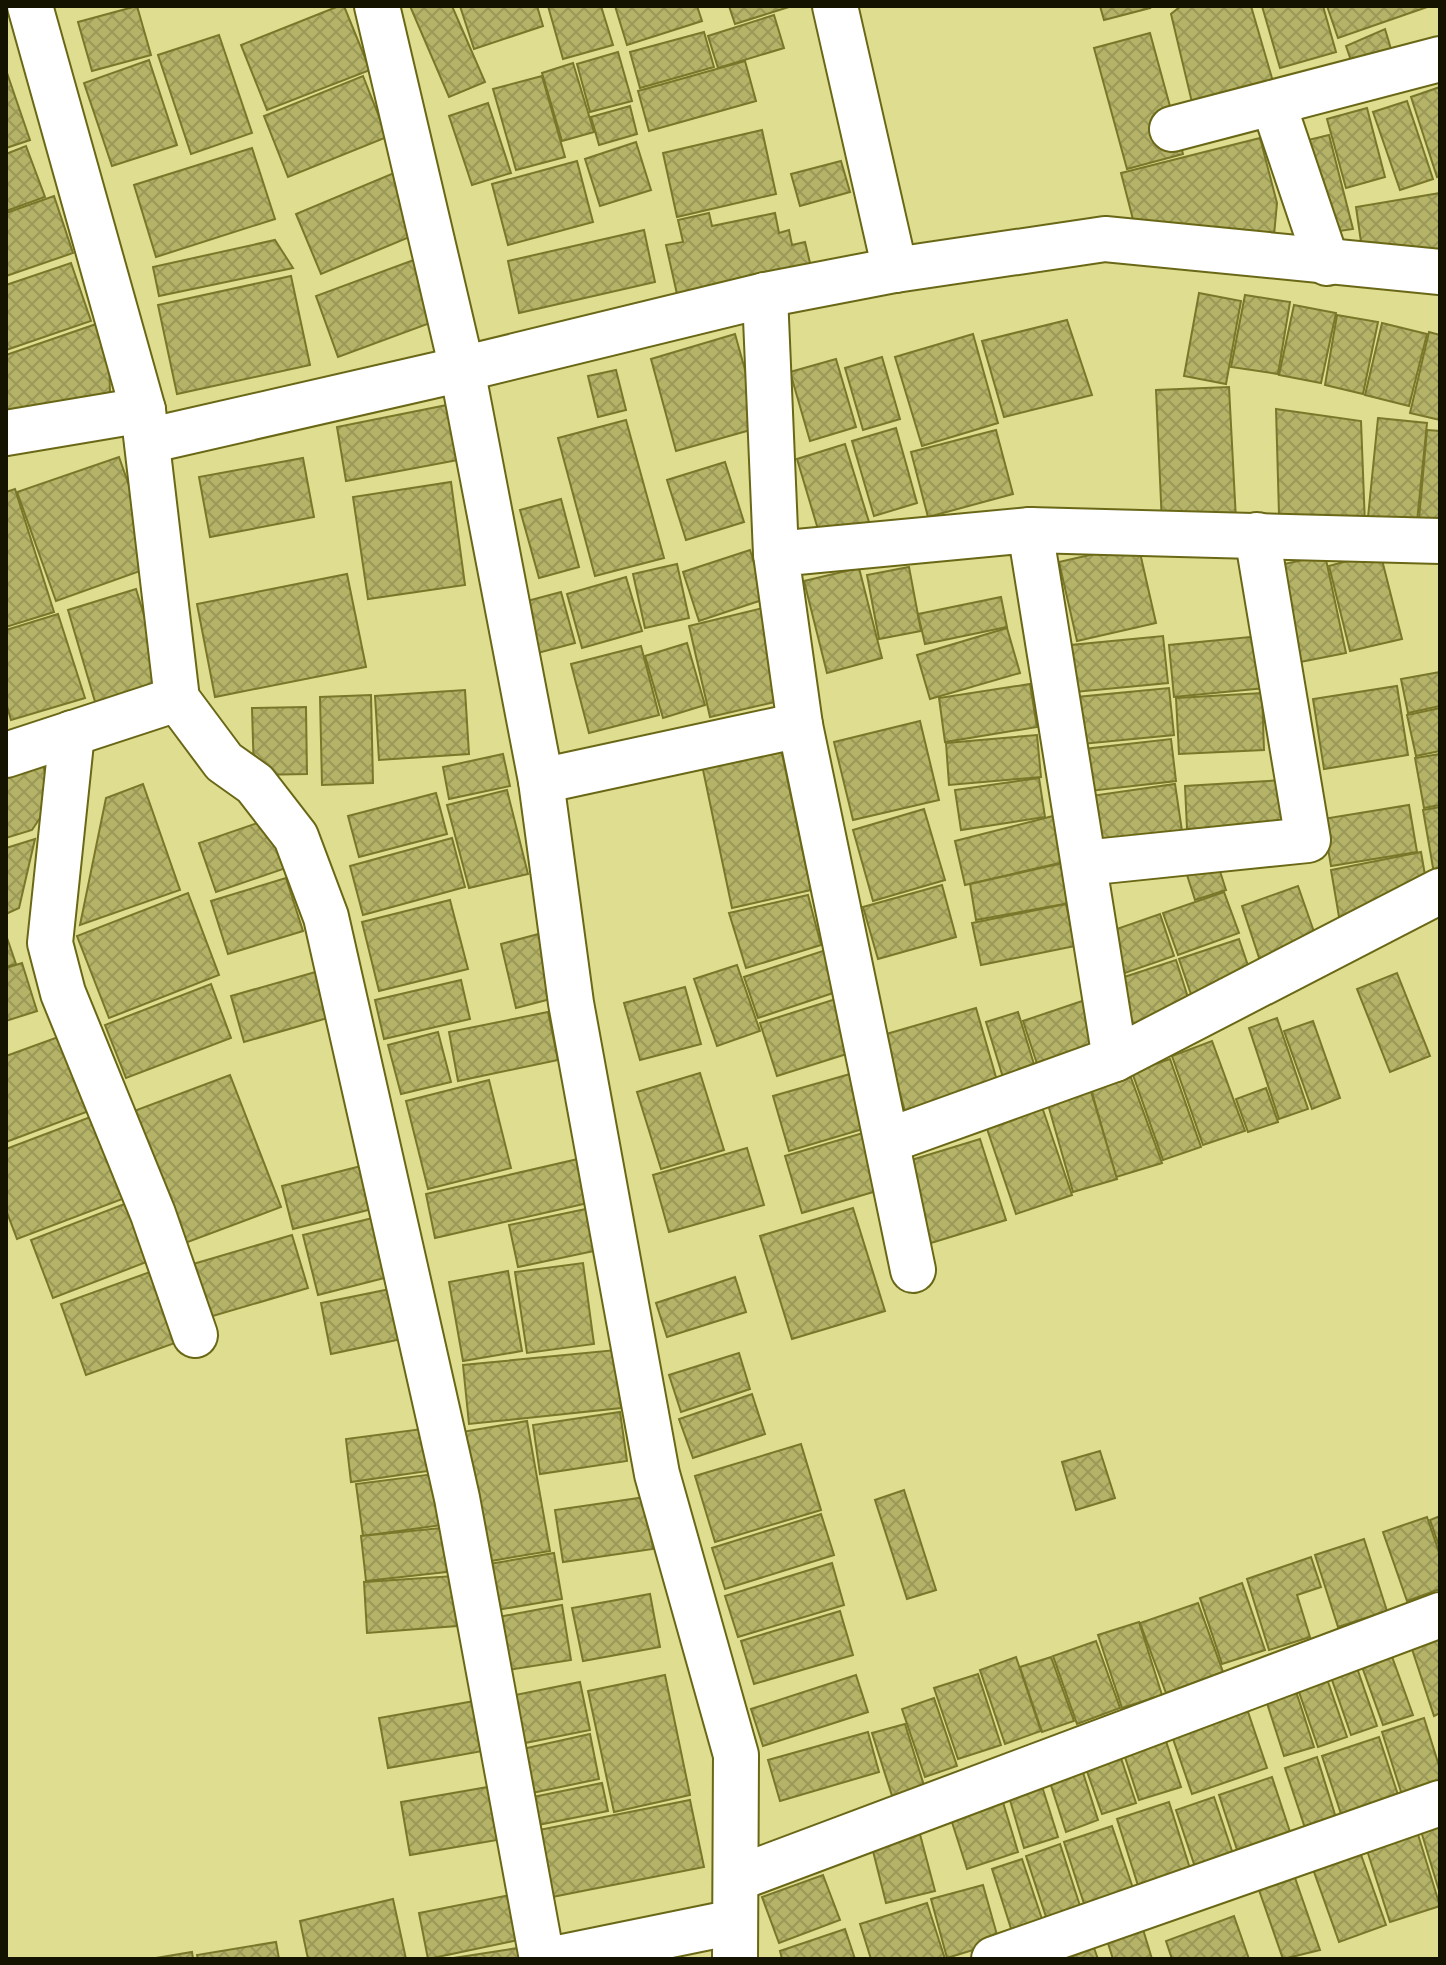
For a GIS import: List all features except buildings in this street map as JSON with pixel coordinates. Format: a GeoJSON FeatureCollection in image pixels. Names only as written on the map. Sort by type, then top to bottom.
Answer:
{"type":"FeatureCollection","features":[{"type":"Feature","properties":{"kind":"street"},"geometry":{"type":"LineString","coordinates":[[30,6],[145,425],[177,699],[224,762],[255,784],[296,837],[326,917],[457,1498],[542,1959]]}},
{"type":"Feature","properties":{"kind":"street"},"geometry":{"type":"LineString","coordinates":[[377,6],[462,369],[541,781],[571,1003],[657,1474],[736,1755],[738,1878],[735,1940],[553,1959]]}},
{"type":"Feature","properties":{"kind":"street"},"geometry":{"type":"LineString","coordinates":[[835,6],[895,270]]}},
{"type":"Feature","properties":{"kind":"street"},"geometry":{"type":"LineString","coordinates":[[1172,129],[1440,59]]}},
{"type":"Feature","properties":{"kind":"street"},"geometry":{"type":"LineString","coordinates":[[1273,103],[1327,263]]}},
{"type":"Feature","properties":{"kind":"street"},"geometry":{"type":"LineString","coordinates":[[6,433],[145,425],[462,369],[765,295],[895,270],[1105,239],[1440,272]]}},
{"type":"Feature","properties":{"kind":"street"},"geometry":{"type":"LineString","coordinates":[[765,295],[776,554],[800,725],[913,1270]]}},
{"type":"Feature","properties":{"kind":"street"},"geometry":{"type":"LineString","coordinates":[[776,554],[1030,530],[1440,541]]}},
{"type":"Feature","properties":{"kind":"street"},"geometry":{"type":"LineString","coordinates":[[1030,530],[1115,1059]]}},
{"type":"Feature","properties":{"kind":"street"},"geometry":{"type":"LineString","coordinates":[[1084,863],[1308,840],[1257,535]]}},
{"type":"Feature","properties":{"kind":"street"},"geometry":{"type":"LineString","coordinates":[[6,755],[177,699]]}},
{"type":"Feature","properties":{"kind":"street"},"geometry":{"type":"LineString","coordinates":[[541,781],[800,725]]}},
{"type":"Feature","properties":{"kind":"street"},"geometry":{"type":"LineString","coordinates":[[72,733],[50,943],[63,993],[153,1214],[195,1335]]}},
{"type":"Feature","properties":{"kind":"street"},"geometry":{"type":"LineString","coordinates":[[887,1141],[1115,1059],[1440,891]]}},
{"type":"Feature","properties":{"kind":"street"},"geometry":{"type":"LineString","coordinates":[[738,1878],[1440,1615]]}},
{"type":"Feature","properties":{"kind":"street"},"geometry":{"type":"LineString","coordinates":[[994,1959],[1440,1803]]}}]}
